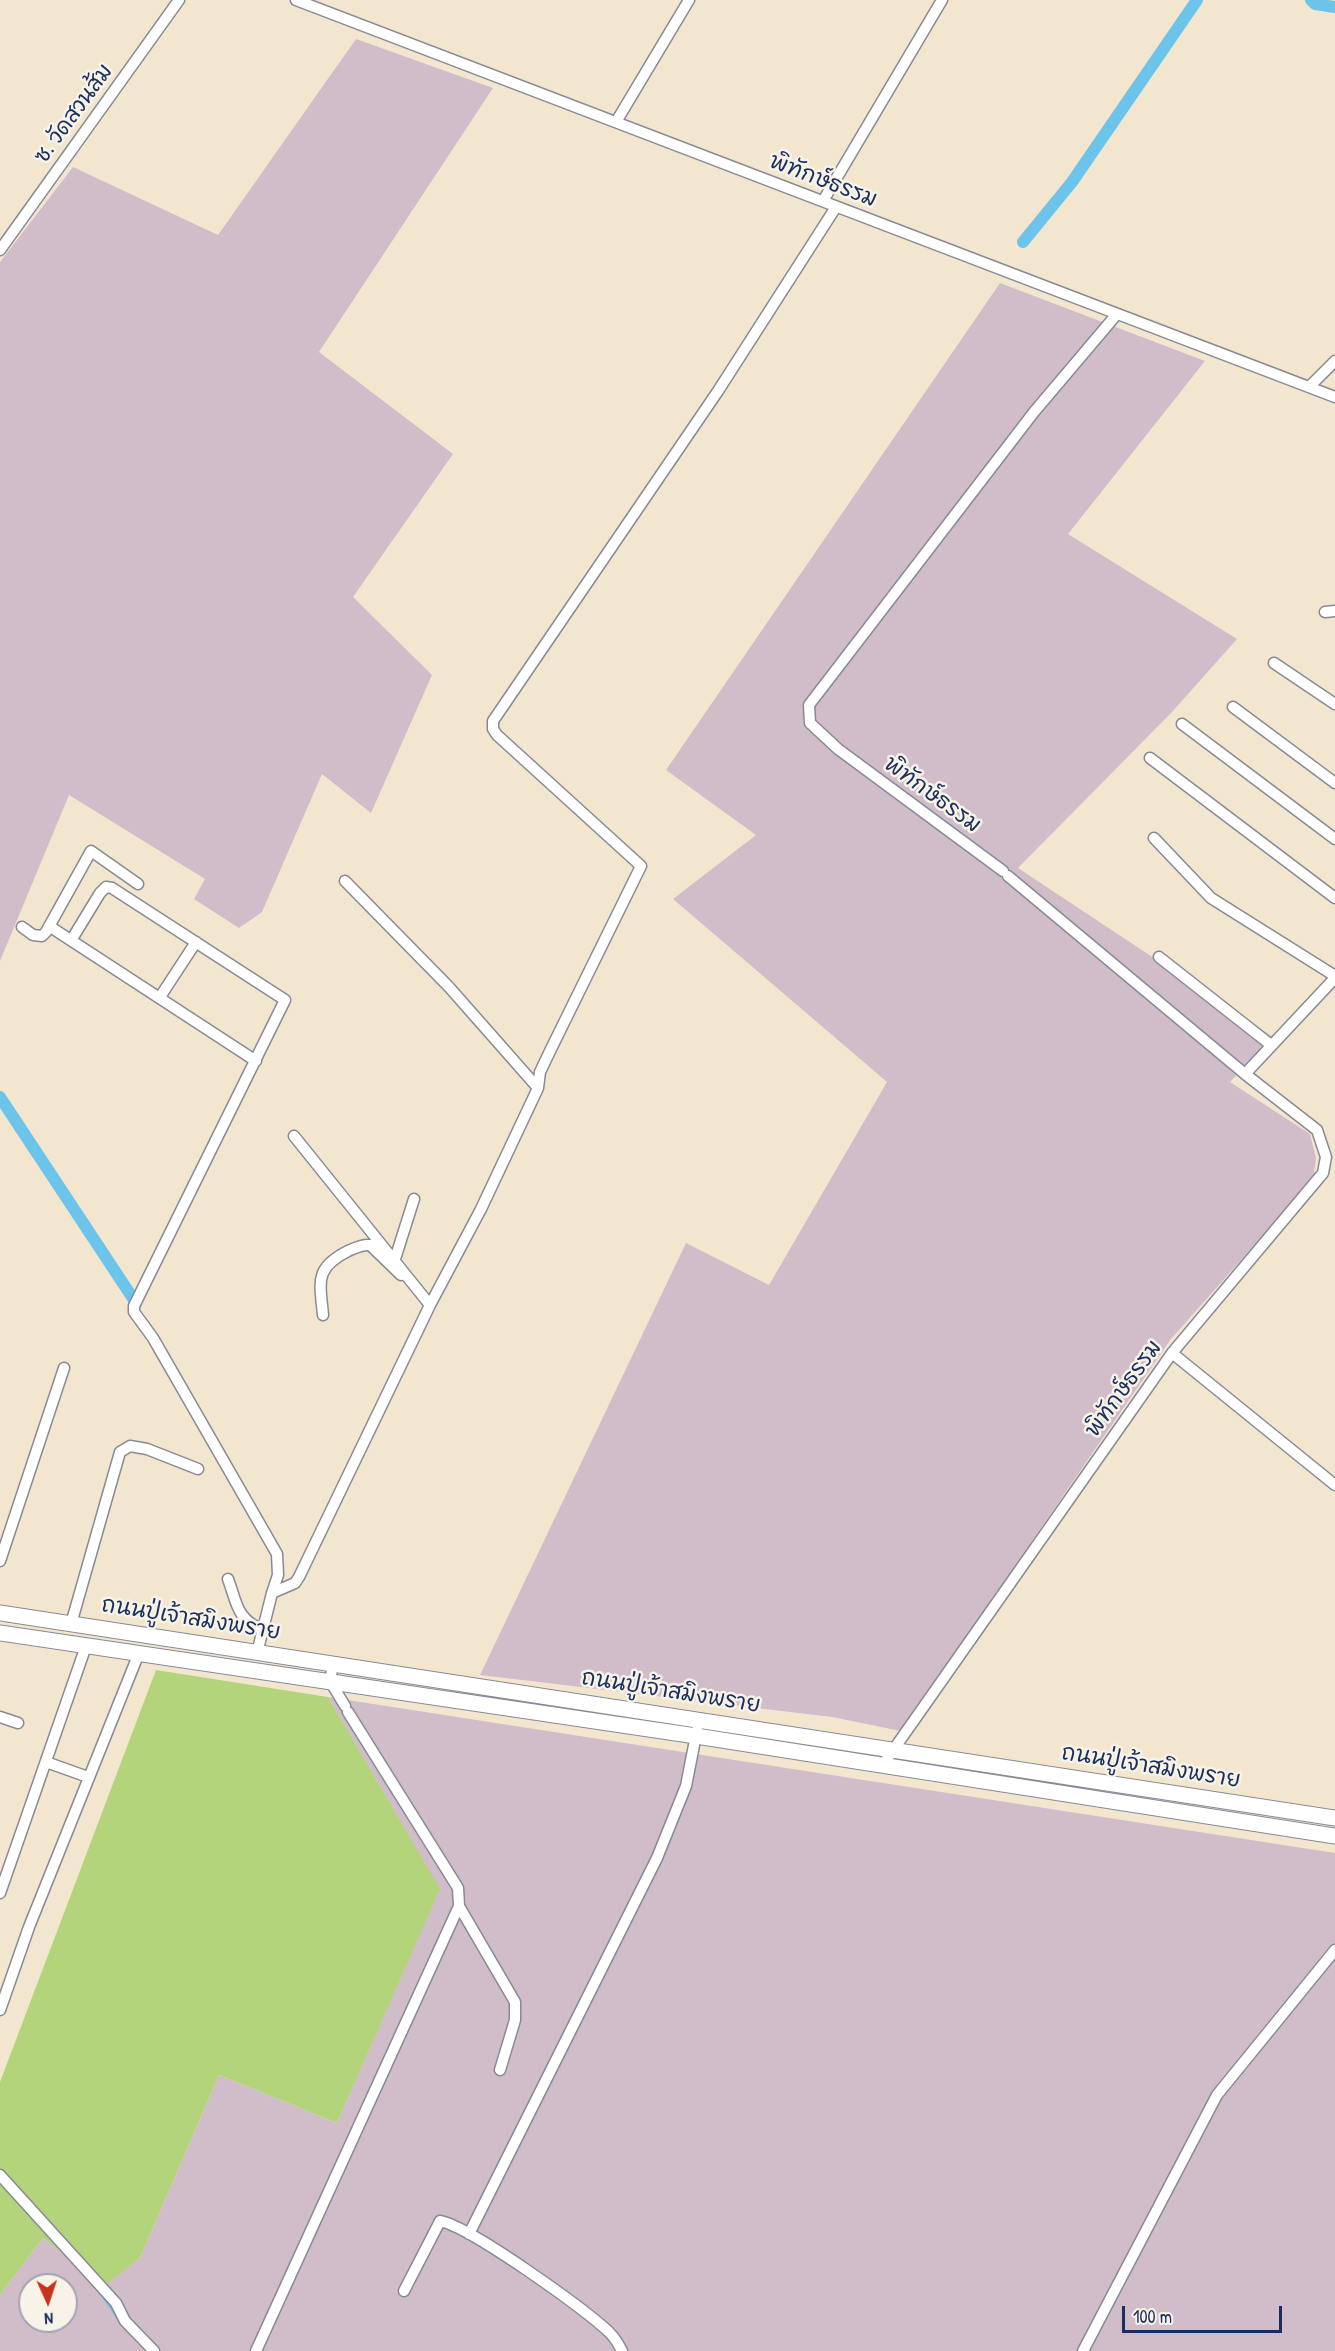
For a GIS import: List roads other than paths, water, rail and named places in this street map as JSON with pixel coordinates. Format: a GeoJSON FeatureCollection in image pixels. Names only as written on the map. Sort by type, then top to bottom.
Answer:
{"type":"FeatureCollection","features":[{"type":"Feature","properties":{"kind":"main road","name":"ถนนปู่เจ้าสมิงพราย"},"geometry":{"type":"LineString","coordinates":[[0,1613],[699,1718],[1335,1818]]}},
{"type":"Feature","properties":{"kind":"main road","name":"ถนนปู่เจ้าสมิงพราย"},"geometry":{"type":"LineString","coordinates":[[0,1633],[696,1736],[1335,1836]]}},
{"type":"Feature","properties":{"kind":"main road"},"geometry":{"type":"LineString","coordinates":[[1221,1817],[1224,1801]]}},
{"type":"Feature","properties":{"kind":"street","name":"ซ. วัดสวนส้ม"},"geometry":{"type":"LineString","coordinates":[[0,250],[179,0]]}},
{"type":"Feature","properties":{"kind":"street","name":"พิทักษ์ธรรม"},"geometry":{"type":"LineString","coordinates":[[296,0],[1335,397]]}},
{"type":"Feature","properties":{"kind":"street"},"geometry":{"type":"LineString","coordinates":[[616,122],[689,0]]}},
{"type":"Feature","properties":{"kind":"street"},"geometry":{"type":"LineString","coordinates":[[823,201],[942,0]]}},
{"type":"Feature","properties":{"kind":"street"},"geometry":{"type":"LineString","coordinates":[[272,1593],[295,1583],[299,1577],[430,1305],[481,1209],[538,1088],[540,1072],[640,866],[497,735],[493,729],[493,721],[712,400],[837,207]]}},
{"type":"Feature","properties":{"kind":"street","name":"พิทักษ์ธรรม"},"geometry":{"type":"LineString","coordinates":[[882,1766],[1172,1353],[1323,1173],[1326,1156],[1317,1130],[1245,1074],[1006,874],[838,749],[810,723],[809,705],[1034,412],[1117,314]]}},
{"type":"Feature","properties":{"kind":"street"},"geometry":{"type":"LineString","coordinates":[[1309,387],[1335,361]]}},
{"type":"Feature","properties":{"kind":"street"},"geometry":{"type":"LineString","coordinates":[[1274,663],[1335,704]]}},
{"type":"Feature","properties":{"kind":"street"},"geometry":{"type":"LineString","coordinates":[[1233,707],[1335,783]]}},
{"type":"Feature","properties":{"kind":"street"},"geometry":{"type":"LineString","coordinates":[[1182,724],[1335,839]]}},
{"type":"Feature","properties":{"kind":"street"},"geometry":{"type":"LineString","coordinates":[[1150,758],[1335,898]]}},
{"type":"Feature","properties":{"kind":"street"},"geometry":{"type":"LineString","coordinates":[[1155,838],[1211,898],[1335,977],[1245,1074]]}},
{"type":"Feature","properties":{"kind":"street"},"geometry":{"type":"LineString","coordinates":[[22,927],[33,935],[42,936],[88,852],[95,852],[138,884]]}},
{"type":"Feature","properties":{"kind":"street"},"geometry":{"type":"LineString","coordinates":[[345,881],[449,987],[538,1088]]}},
{"type":"Feature","properties":{"kind":"street"},"geometry":{"type":"LineString","coordinates":[[72,939],[100,892],[106,887],[112,888],[285,999],[134,1306],[134,1312],[153,1338],[277,1554],[278,1575],[257,1653]]}},
{"type":"Feature","properties":{"kind":"street"},"geometry":{"type":"LineString","coordinates":[[49,926],[256,1061]]}},
{"type":"Feature","properties":{"kind":"street"},"geometry":{"type":"LineString","coordinates":[[160,997],[196,942]]}},
{"type":"Feature","properties":{"kind":"street"},"geometry":{"type":"LineString","coordinates":[[1159,957],[1271,1045]]}},
{"type":"Feature","properties":{"kind":"street"},"geometry":{"type":"LineString","coordinates":[[294,1136],[430,1305]]}},
{"type":"Feature","properties":{"kind":"street"},"geometry":{"type":"LineString","coordinates":[[394,1259],[414,1199]]}},
{"type":"Feature","properties":{"kind":"street"},"geometry":{"type":"LineString","coordinates":[[323,1315],[321,1272],[328,1263],[357,1247],[370,1245],[398,1273],[410,1278]]}},
{"type":"Feature","properties":{"kind":"street"},"geometry":{"type":"LineString","coordinates":[[1172,1353],[1335,1485]]}},
{"type":"Feature","properties":{"kind":"street"},"geometry":{"type":"LineString","coordinates":[[0,1561],[64,1368]]}},
{"type":"Feature","properties":{"kind":"street"},"geometry":{"type":"LineString","coordinates":[[71,1624],[120,1452],[130,1446],[147,1449],[198,1468]]}},
{"type":"Feature","properties":{"kind":"street"},"geometry":{"type":"LineString","coordinates":[[228,1579],[241,1616],[246,1622],[263,1629]]}},
{"type":"Feature","properties":{"kind":"street"},"geometry":{"type":"LineString","coordinates":[[0,1893],[86,1646]]}},
{"type":"Feature","properties":{"kind":"street"},"geometry":{"type":"LineString","coordinates":[[0,2010],[28,1927],[139,1653]]}},
{"type":"Feature","properties":{"kind":"street"},"geometry":{"type":"LineString","coordinates":[[333,1664],[330,1681],[458,1888],[459,1906],[515,2002],[515,2020],[500,2070]]}},
{"type":"Feature","properties":{"kind":"street"},"geometry":{"type":"LineString","coordinates":[[0,1717],[18,1723]]}},
{"type":"Feature","properties":{"kind":"street"},"geometry":{"type":"LineString","coordinates":[[469,2234],[657,1858],[686,1786],[699,1718]]}},
{"type":"Feature","properties":{"kind":"street"},"geometry":{"type":"LineString","coordinates":[[46,1762],[88,1777]]}},
{"type":"Feature","properties":{"kind":"street"},"geometry":{"type":"LineString","coordinates":[[256,2351],[459,1906]]}},
{"type":"Feature","properties":{"kind":"street"},"geometry":{"type":"LineString","coordinates":[[1083,2351],[1217,2095],[1335,1950]]}},
{"type":"Feature","properties":{"kind":"street"},"geometry":{"type":"LineString","coordinates":[[0,2175],[116,2303],[125,2321],[154,2351]]}},
{"type":"Feature","properties":{"kind":"street"},"geometry":{"type":"LineString","coordinates":[[404,2291],[440,2222],[469,2234],[594,2321],[610,2333],[622,2351]]}},
{"type":"Feature","properties":{"kind":"waterway"},"geometry":{"type":"LineString","coordinates":[[1023,242],[1072,182],[1197,0]]}},
{"type":"Feature","properties":{"kind":"waterway"},"geometry":{"type":"LineString","coordinates":[[1311,0],[1315,4],[1335,7]]}},
{"type":"Feature","properties":{"kind":"waterway"},"geometry":{"type":"LineString","coordinates":[[0,1097],[136,1303]]}},
{"type":"Feature","properties":{"kind":"waterway"},"geometry":{"type":"LineString","coordinates":[[100,2292],[122,2324]]}}]}
